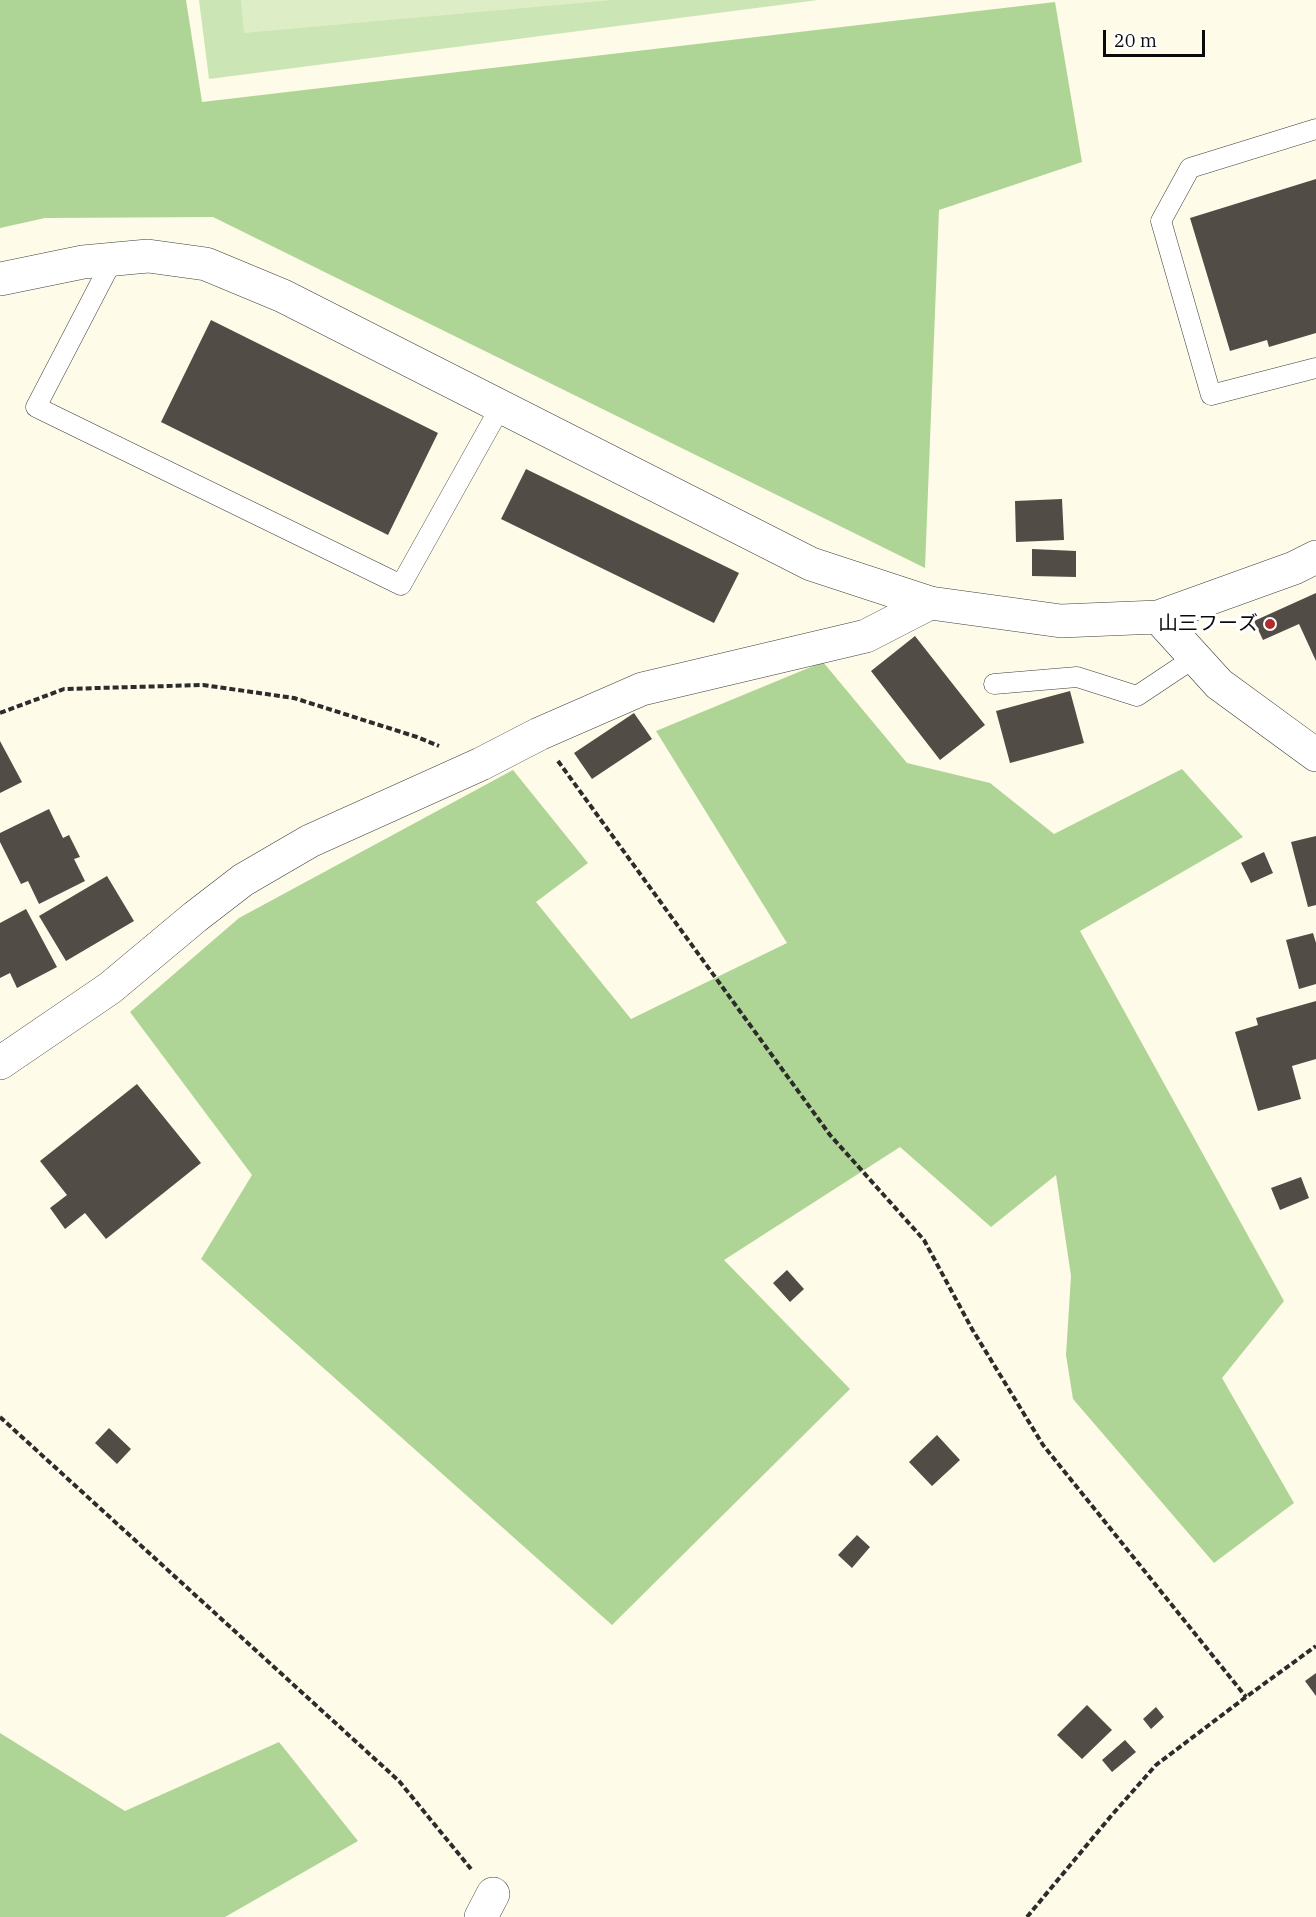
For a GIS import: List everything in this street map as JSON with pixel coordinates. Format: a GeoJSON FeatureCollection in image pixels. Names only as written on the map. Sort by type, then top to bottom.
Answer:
{"type":"FeatureCollection","features":[{"type":"Feature","properties":{"kind":"street"},"geometry":{"type":"LineString","coordinates":[[0,279],[83,262],[148,256],[206,264],[283,296],[811,564],[930,603],[1061,621],[1158,617],[1294,568],[1316,557]]}},
{"type":"Feature","properties":{"kind":"street"},"geometry":{"type":"LineString","coordinates":[[0,1063],[110,988],[243,880],[310,841],[642,689],[866,636],[930,603]]}},
{"type":"Feature","properties":{"kind":"street"},"geometry":{"type":"LineString","coordinates":[[1158,617],[1219,684],[1316,755]]}},
{"type":"Feature","properties":{"kind":"lane"},"geometry":{"type":"LineString","coordinates":[[1316,129],[1190,168],[1161,221],[1211,395],[1316,368]]}},
{"type":"Feature","properties":{"kind":"lane"},"geometry":{"type":"LineString","coordinates":[[113,259],[36,407],[401,585],[501,406]]}},
{"type":"Feature","properties":{"kind":"lane"},"geometry":{"type":"LineString","coordinates":[[994,684],[1077,677],[1137,696],[1194,658]]}},
{"type":"Feature","properties":{"kind":"path"},"geometry":{"type":"LineString","coordinates":[[0,713],[64,689],[203,685],[294,698],[417,736],[481,764]]}},
{"type":"Feature","properties":{"kind":"path"},"geometry":{"type":"LineString","coordinates":[[539,735],[830,1135],[924,1240],[972,1329],[1043,1444],[1246,1696]]}},
{"type":"Feature","properties":{"kind":"path"},"geometry":{"type":"LineString","coordinates":[[0,1417],[399,1781],[487,1905]]}},
{"type":"Feature","properties":{"kind":"path"},"geometry":{"type":"LineString","coordinates":[[1027,1917],[1156,1765],[1316,1646]]}},
{"type":"Feature","properties":{"kind":"green space"},"geometry":{"type":"Polygon","coordinates":[[[0,0],[186,0],[202,102],[1055,2],[1082,162],[939,210],[925,568],[213,217],[45,218],[0,228],[0,0]]]}},
{"type":"Feature","properties":{"kind":"green space"},"geometry":{"type":"Polygon","coordinates":[[[199,0],[818,0],[209,79],[199,0]]]}},
{"type":"Feature","properties":{"kind":"green space"},"geometry":{"type":"Polygon","coordinates":[[[241,0],[614,0],[244,33],[241,0]]]}},
{"type":"Feature","properties":{"kind":"green space"},"geometry":{"type":"Polygon","coordinates":[[[823,662],[907,763],[990,783],[1054,834],[1182,769],[1243,837],[1080,931],[1284,1301],[1222,1378],[1294,1503],[1214,1563],[1073,1399],[1066,1355],[1071,1276],[1056,1175],[991,1227],[900,1147],[724,1260],[850,1389],[612,1625],[201,1259],[252,1175],[130,1012],[239,918],[513,770],[588,863],[536,902],[631,1019],[787,943],[656,731],[823,662]]]}},
{"type":"Feature","properties":{"kind":"green space"},"geometry":{"type":"Polygon","coordinates":[[[0,1733],[125,1811],[279,1742],[358,1841],[225,1917],[0,1917],[0,1733]]]}},
{"type":"Feature","properties":{"kind":"building"},"geometry":{"type":"Polygon","coordinates":[[[1316,179],[1316,333],[1269,347],[1267,340],[1230,351],[1190,218],[1316,179]]]}},
{"type":"Feature","properties":{"kind":"building"},"geometry":{"type":"Polygon","coordinates":[[[211,320],[438,433],[388,535],[161,422],[211,320]]]}},
{"type":"Feature","properties":{"kind":"building"},"geometry":{"type":"Polygon","coordinates":[[[526,469],[739,573],[714,623],[501,519],[526,469]]]}},
{"type":"Feature","properties":{"kind":"building"},"geometry":{"type":"Polygon","coordinates":[[[1062,499],[1064,540],[1016,542],[1015,501],[1062,499]]]}},
{"type":"Feature","properties":{"kind":"building"},"geometry":{"type":"Polygon","coordinates":[[[1032,549],[1076,551],[1076,577],[1032,576],[1032,549]]]}},
{"type":"Feature","properties":{"kind":"building"},"geometry":{"type":"Polygon","coordinates":[[[1316,593],[1316,661],[1299,624],[1263,640],[1254,621],[1316,593]]]}},
{"type":"Feature","properties":{"kind":"building"},"geometry":{"type":"Polygon","coordinates":[[[915,636],[985,725],[940,760],[871,671],[915,636]]]}},
{"type":"Feature","properties":{"kind":"building"},"geometry":{"type":"Polygon","coordinates":[[[1070,691],[1084,743],[1010,763],[996,711],[1070,691]]]}},
{"type":"Feature","properties":{"kind":"building"},"geometry":{"type":"Polygon","coordinates":[[[634,713],[652,739],[592,779],[574,753],[634,713]]]}},
{"type":"Feature","properties":{"kind":"building"},"geometry":{"type":"Polygon","coordinates":[[[0,741],[22,782],[0,793],[0,741]]]}},
{"type":"Feature","properties":{"kind":"building"},"geometry":{"type":"Polygon","coordinates":[[[49,809],[63,838],[69,835],[80,857],[74,859],[85,881],[39,904],[28,881],[21,884],[0,842],[0,833],[49,809]]]}},
{"type":"Feature","properties":{"kind":"building"},"geometry":{"type":"Polygon","coordinates":[[[1316,836],[1316,905],[1308,907],[1291,842],[1316,836]]]}},
{"type":"Feature","properties":{"kind":"building"},"geometry":{"type":"Polygon","coordinates":[[[1264,852],[1273,873],[1251,883],[1241,863],[1264,852]]]}},
{"type":"Feature","properties":{"kind":"building"},"geometry":{"type":"Polygon","coordinates":[[[107,876],[134,921],[66,961],[39,916],[107,876]]]}},
{"type":"Feature","properties":{"kind":"building"},"geometry":{"type":"Polygon","coordinates":[[[26,909],[57,967],[17,988],[10,973],[0,978],[0,923],[26,909]]]}},
{"type":"Feature","properties":{"kind":"building"},"geometry":{"type":"Polygon","coordinates":[[[1313,933],[1316,943],[1316,984],[1299,989],[1286,940],[1313,933]]]}},
{"type":"Feature","properties":{"kind":"building"},"geometry":{"type":"Polygon","coordinates":[[[1316,1001],[1316,1059],[1292,1066],[1301,1099],[1258,1111],[1235,1032],[1258,1025],[1256,1018],[1316,1001]]]}},
{"type":"Feature","properties":{"kind":"building"},"geometry":{"type":"Polygon","coordinates":[[[137,1084],[201,1163],[106,1239],[85,1213],[65,1229],[50,1208],[67,1195],[40,1161],[137,1084]]]}},
{"type":"Feature","properties":{"kind":"building"},"geometry":{"type":"Polygon","coordinates":[[[1301,1177],[1309,1198],[1280,1210],[1271,1188],[1301,1177]]]}},
{"type":"Feature","properties":{"kind":"building"},"geometry":{"type":"Polygon","coordinates":[[[787,1270],[804,1289],[790,1302],[773,1283],[787,1270]]]}},
{"type":"Feature","properties":{"kind":"building"},"geometry":{"type":"Polygon","coordinates":[[[109,1428],[131,1449],[117,1464],[95,1443],[109,1428]]]}},
{"type":"Feature","properties":{"kind":"building"},"geometry":{"type":"Polygon","coordinates":[[[937,1435],[960,1460],[932,1486],[909,1462],[937,1435]]]}},
{"type":"Feature","properties":{"kind":"building"},"geometry":{"type":"Polygon","coordinates":[[[857,1535],[870,1547],[852,1568],[838,1555],[857,1535]]]}},
{"type":"Feature","properties":{"kind":"building"},"geometry":{"type":"Polygon","coordinates":[[[1316,1673],[1316,1696],[1305,1681],[1316,1673]]]}},
{"type":"Feature","properties":{"kind":"building"},"geometry":{"type":"Polygon","coordinates":[[[1087,1705],[1112,1730],[1082,1759],[1057,1735],[1087,1705]]]}},
{"type":"Feature","properties":{"kind":"building"},"geometry":{"type":"Polygon","coordinates":[[[1156,1707],[1164,1717],[1151,1729],[1143,1719],[1156,1707]]]}},
{"type":"Feature","properties":{"kind":"building"},"geometry":{"type":"Polygon","coordinates":[[[1125,1740],[1136,1752],[1112,1772],[1102,1760],[1125,1740]]]}},
{"type":"Feature","properties":{"kind":"place","name":"山三フーズ"},"geometry":{"type":"Point","coordinates":[1270,624]}}]}
